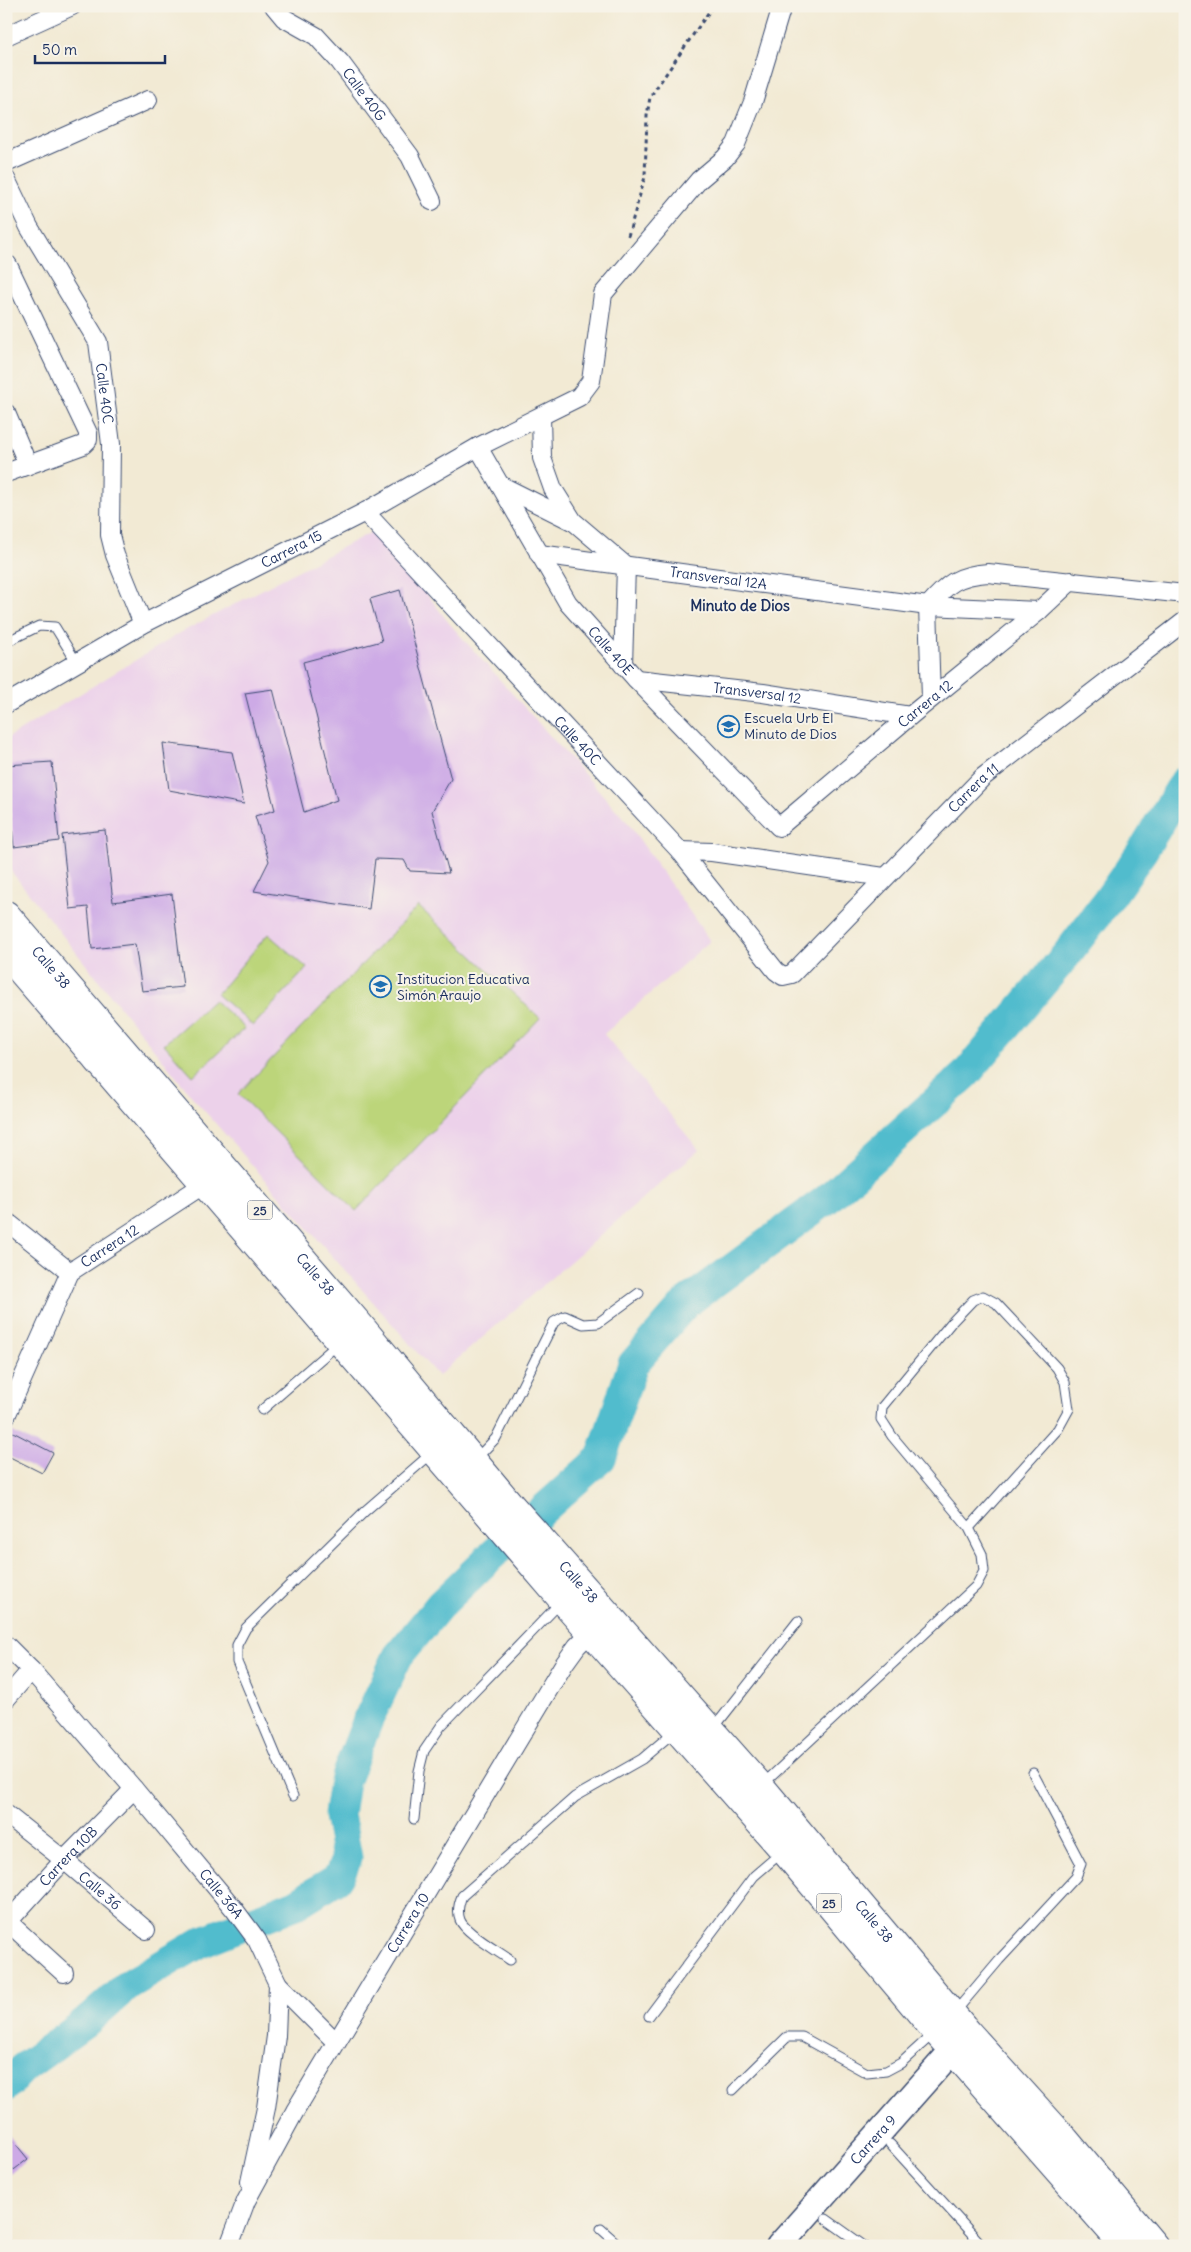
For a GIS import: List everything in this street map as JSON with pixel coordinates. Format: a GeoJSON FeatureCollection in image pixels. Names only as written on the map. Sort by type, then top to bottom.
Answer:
{"type":"FeatureCollection","features":[{"type":"Feature","properties":{"kind":"highway","name":"Calle 38"},"geometry":{"type":"LineString","coordinates":[[6,915],[350,1334],[435,1451],[502,1512],[600,1623],[712,1731],[760,1786],[955,2035],[1125,2246]]}},
{"type":"Feature","properties":{"kind":"highway","name":"Calle 38"},"geometry":{"type":"LineString","coordinates":[[6,953],[206,1184],[474,1461],[502,1512]]}},
{"type":"Feature","properties":{"kind":"highway","name":"Calle 38"},"geometry":{"type":"LineString","coordinates":[[600,1623],[676,1730],[955,2035],[1065,2140],[1154,2246]]}},
{"type":"Feature","properties":{"kind":"street"},"geometry":{"type":"LineString","coordinates":[[6,36],[72,6]]}},
{"type":"Feature","properties":{"kind":"street","name":"Calle 40G"},"geometry":{"type":"LineString","coordinates":[[274,6],[284,18],[316,36],[340,62],[410,156],[432,201]]}},
{"type":"Feature","properties":{"kind":"street","name":"Carrera 15"},"geometry":{"type":"LineString","coordinates":[[6,704],[143,624],[365,512],[478,447],[579,397],[591,381],[603,294],[699,180],[725,158],[736,144],[753,102],[782,6]]}},
{"type":"Feature","properties":{"kind":"street"},"geometry":{"type":"LineString","coordinates":[[6,163],[148,100]]}},
{"type":"Feature","properties":{"kind":"street","name":"Calle 40C"},"geometry":{"type":"LineString","coordinates":[[6,179],[29,228],[98,342],[111,444],[110,534],[115,555],[143,624]]}},
{"type":"Feature","properties":{"kind":"street"},"geometry":{"type":"LineString","coordinates":[[6,473],[83,445],[88,440],[88,433],[7,263]]}},
{"type":"Feature","properties":{"kind":"street"},"geometry":{"type":"LineString","coordinates":[[6,412],[28,465]]}},
{"type":"Feature","properties":{"kind":"street"},"geometry":{"type":"LineString","coordinates":[[541,416],[542,458],[553,489],[573,521]]}},
{"type":"Feature","properties":{"kind":"street","name":"Calle 40E"},"geometry":{"type":"LineString","coordinates":[[478,447],[568,603],[636,679],[779,827]]}},
{"type":"Feature","properties":{"kind":"street"},"geometry":{"type":"LineString","coordinates":[[500,485],[573,521],[626,566],[623,665]]}},
{"type":"Feature","properties":{"kind":"street","name":"Calle 40C"},"geometry":{"type":"LineString","coordinates":[[365,512],[680,851],[709,884],[776,971],[783,976]]}},
{"type":"Feature","properties":{"kind":"street","name":"Transversal 12A"},"geometry":{"type":"LineString","coordinates":[[539,554],[928,606],[1039,611]]}},
{"type":"Feature","properties":{"kind":"street"},"geometry":{"type":"LineString","coordinates":[[931,698],[928,606],[945,587],[961,577],[988,573],[1185,594]]}},
{"type":"Feature","properties":{"kind":"street","name":"Carrera 12"},"geometry":{"type":"LineString","coordinates":[[779,827],[931,698],[1039,611],[1071,581]]}},
{"type":"Feature","properties":{"kind":"street","name":"Carrera 11"},"geometry":{"type":"LineString","coordinates":[[783,976],[792,974],[983,777],[1185,621]]}},
{"type":"Feature","properties":{"kind":"street","name":"Transversal 12"},"geometry":{"type":"LineString","coordinates":[[636,679],[763,693],[910,716]]}},
{"type":"Feature","properties":{"kind":"street"},"geometry":{"type":"LineString","coordinates":[[680,851],[712,852],[884,877]]}},
{"type":"Feature","properties":{"kind":"street","name":"Carrera 12"},"geometry":{"type":"LineString","coordinates":[[6,1416],[70,1272],[206,1184]]}},
{"type":"Feature","properties":{"kind":"street"},"geometry":{"type":"LineString","coordinates":[[6,1221],[70,1272]]}},
{"type":"Feature","properties":{"kind":"street","name":"Carrera 10"},"geometry":{"type":"LineString","coordinates":[[229,2246],[246,2201],[295,2111],[336,2042],[564,1664],[600,1623]]}},
{"type":"Feature","properties":{"kind":"street","name":"Calle 36A"},"geometry":{"type":"LineString","coordinates":[[6,1645],[31,1670],[134,1789],[234,1909],[258,1940],[278,1984],[276,2036],[266,2108],[246,2201]]}},
{"type":"Feature","properties":{"kind":"street"},"geometry":{"type":"LineString","coordinates":[[6,1698],[31,1670]]}},
{"type":"Feature","properties":{"kind":"street","name":"Carrera 10B"},"geometry":{"type":"LineString","coordinates":[[7,1923],[64,1860],[134,1789]]}},
{"type":"Feature","properties":{"kind":"street","name":"Calle 36"},"geometry":{"type":"LineString","coordinates":[[6,1814],[64,1860],[146,1930]]}},
{"type":"Feature","properties":{"kind":"street"},"geometry":{"type":"LineString","coordinates":[[7,1923],[64,1973]]}},
{"type":"Feature","properties":{"kind":"street"},"geometry":{"type":"LineString","coordinates":[[278,1984],[336,2042]]}},
{"type":"Feature","properties":{"kind":"street","name":"Carrera 9"},"geometry":{"type":"LineString","coordinates":[[802,2246],[890,2144],[955,2035]]}},
{"type":"Feature","properties":{"kind":"street","name":"Carrera 9"},"geometry":{"type":"LineString","coordinates":[[779,2246],[955,2035]]}},
{"type":"Feature","properties":{"kind":"lane"},"geometry":{"type":"LineString","coordinates":[[6,642],[39,626],[55,627],[77,663]]}},
{"type":"Feature","properties":{"kind":"lane"},"geometry":{"type":"LineString","coordinates":[[474,1461],[496,1438],[554,1322],[565,1316],[583,1324],[598,1323],[639,1293]]}},
{"type":"Feature","properties":{"kind":"lane"},"geometry":{"type":"LineString","coordinates":[[760,1786],[976,1586],[984,1571],[982,1554],[969,1528],[892,1436],[881,1419],[882,1407],[945,1331],[973,1300],[983,1296],[996,1303],[1057,1368],[1065,1382],[1069,1409],[1058,1429],[969,1528]]}},
{"type":"Feature","properties":{"kind":"lane"},"geometry":{"type":"LineString","coordinates":[[262,1410],[350,1334]]}},
{"type":"Feature","properties":{"kind":"lane"},"geometry":{"type":"LineString","coordinates":[[293,1796],[237,1662],[237,1645],[246,1628],[365,1511],[435,1451]]}},
{"type":"Feature","properties":{"kind":"lane"},"geometry":{"type":"LineString","coordinates":[[414,1819],[418,1771],[424,1751],[441,1726],[572,1592]]}},
{"type":"Feature","properties":{"kind":"lane"},"geometry":{"type":"LineString","coordinates":[[712,1731],[798,1621]]}},
{"type":"Feature","properties":{"kind":"lane"},"geometry":{"type":"LineString","coordinates":[[510,1960],[464,1927],[459,1918],[459,1904],[462,1896],[575,1797],[642,1759],[676,1730]]}},
{"type":"Feature","properties":{"kind":"lane"},"geometry":{"type":"LineString","coordinates":[[733,2090],[787,2038],[802,2037],[867,2073],[886,2071],[955,2035],[999,1960],[1076,1877],[1081,1864],[1034,1773]]}},
{"type":"Feature","properties":{"kind":"lane"},"geometry":{"type":"LineString","coordinates":[[649,2016],[754,1876],[784,1850]]}},
{"type":"Feature","properties":{"kind":"lane"},"geometry":{"type":"LineString","coordinates":[[890,2144],[983,2246]]}},
{"type":"Feature","properties":{"kind":"lane"},"geometry":{"type":"LineString","coordinates":[[826,2218],[864,2246]]}},
{"type":"Feature","properties":{"kind":"lane"},"geometry":{"type":"LineString","coordinates":[[601,2229],[620,2246]]}},
{"type":"Feature","properties":{"kind":"path"},"geometry":{"type":"LineString","coordinates":[[626,241],[633,224],[645,177],[647,116],[650,97],[713,6]]}},
{"type":"Feature","properties":{"kind":"shaded area","name":"Institucion Educativa Simón Araujo"},"geometry":{"type":"Polygon","coordinates":[[[377,529],[449,623],[628,823],[710,941],[604,1034],[699,1150],[438,1376],[194,1099],[6,865],[6,739],[182,632],[377,529]]]}},
{"type":"Feature","properties":{"kind":"green space"},"geometry":{"type":"Polygon","coordinates":[[[418,906],[540,1018],[356,1211],[238,1094],[418,906]]]}},
{"type":"Feature","properties":{"kind":"green space"},"geometry":{"type":"Polygon","coordinates":[[[268,934],[307,968],[253,1026],[217,994],[268,934]]]}},
{"type":"Feature","properties":{"kind":"green space"},"geometry":{"type":"Polygon","coordinates":[[[214,1000],[245,1028],[193,1076],[164,1044],[214,1000]]]}},
{"type":"Feature","properties":{"kind":"building"},"geometry":{"type":"Polygon","coordinates":[[[400,590],[451,779],[432,811],[449,873],[410,871],[404,860],[375,859],[369,909],[254,891],[269,861],[255,816],[275,810],[245,693],[273,689],[304,812],[337,800],[303,662],[382,641],[370,599],[400,590]]]}},
{"type":"Feature","properties":{"kind":"building"},"geometry":{"type":"Polygon","coordinates":[[[163,743],[232,752],[244,804],[169,790],[163,743]]]}},
{"type":"Feature","properties":{"kind":"building"},"geometry":{"type":"Polygon","coordinates":[[[52,762],[59,841],[14,847],[6,765],[52,762]]]}},
{"type":"Feature","properties":{"kind":"building"},"geometry":{"type":"Polygon","coordinates":[[[105,830],[113,902],[172,894],[183,987],[142,991],[135,944],[92,949],[88,907],[70,909],[62,835],[105,830]]]}},
{"type":"Feature","properties":{"kind":"building"},"geometry":{"type":"Polygon","coordinates":[[[11,1431],[53,1453],[42,1473],[6,1455],[6,1441],[11,1431]]]}},
{"type":"Feature","properties":{"kind":"building"},"geometry":{"type":"Polygon","coordinates":[[[6,2132],[28,2159],[6,2176],[6,2132]]]}},
{"type":"Feature","properties":{"kind":"waterway"},"geometry":{"type":"LineString","coordinates":[[6,2086],[23,2068],[85,2023],[128,1985],[203,1941],[296,1904],[338,1878],[347,1858],[339,1815],[344,1782],[368,1720],[398,1656],[440,1605],[490,1557],[601,1458],[633,1364],[686,1303],[826,1200],[966,1074],[1067,954],[1108,900],[1143,850],[1185,781]]}},
{"type":"Feature","properties":{"kind":"place","name":"Escuela Urb El Minuto de Dios"},"geometry":{"type":"Point","coordinates":[728,726]}},
{"type":"Feature","properties":{"kind":"place","name":"Institucion Educativa Simón Araujo"},"geometry":{"type":"Point","coordinates":[381,987]}},
{"type":"Feature","properties":{"kind":"district","name":"Minuto de Dios"},"geometry":{"type":"Point","coordinates":[740,605]}}]}
